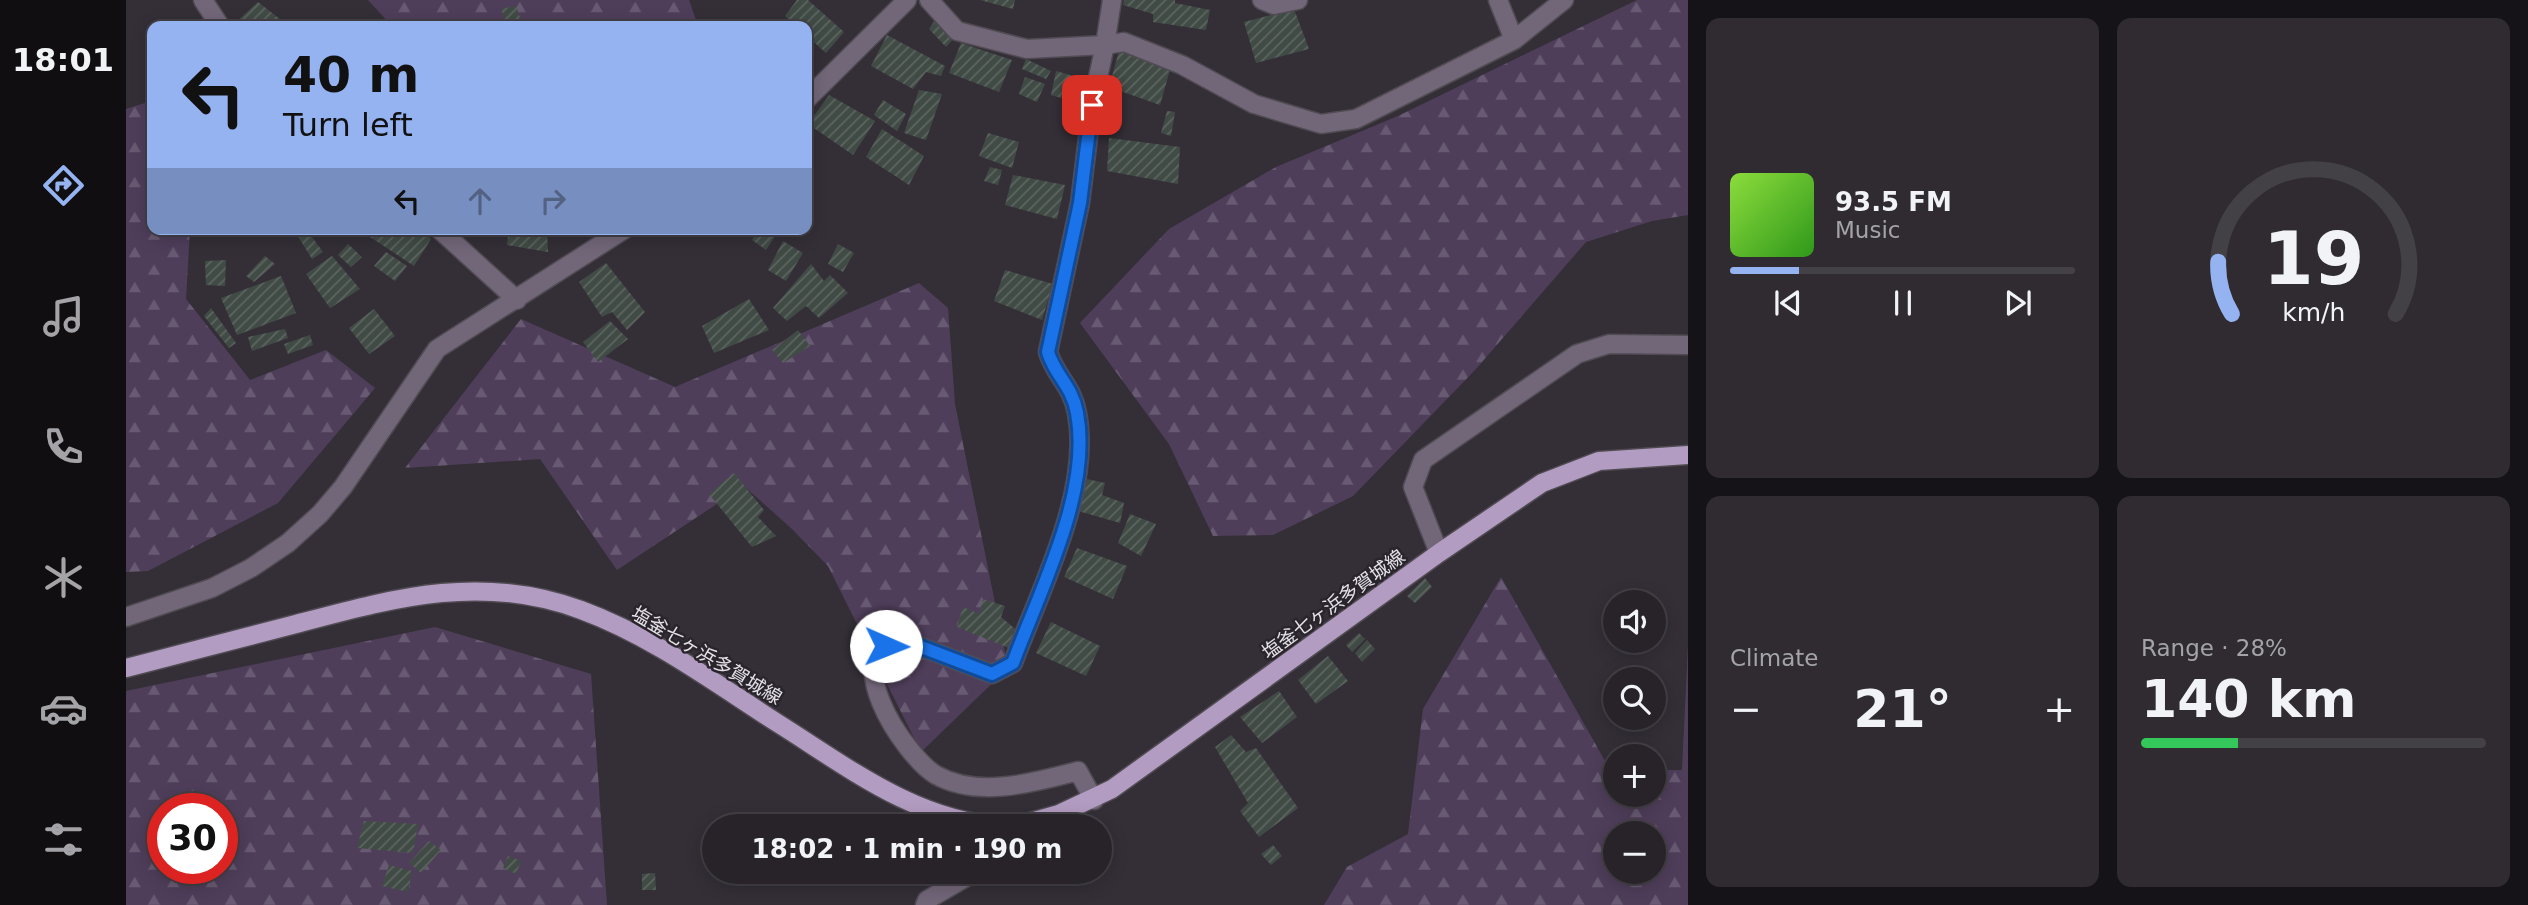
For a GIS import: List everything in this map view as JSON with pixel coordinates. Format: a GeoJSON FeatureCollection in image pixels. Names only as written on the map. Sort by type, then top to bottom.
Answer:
{"type":"FeatureCollection","features":[{"type":"Feature","properties":{"kind":"main road","name":"塩釜七ヶ浜多賀城線"},"geometry":{"type":"LineString","coordinates":[[1062,814],[1094,800],[1439,553],[1542,483],[1574,468],[1628,457],[1688,455]]}},
{"type":"Feature","properties":{"kind":"main road","name":"塩釜七ヶ浜多賀城線"},"geometry":{"type":"LineString","coordinates":[[126,668],[394,600],[459,590],[520,594],[579,609],[643,638],[879,789],[938,814]]}},
{"type":"Feature","properties":{"kind":"street"},"geometry":{"type":"LineString","coordinates":[[203,0],[217,21]]}},
{"type":"Feature","properties":{"kind":"street"},"geometry":{"type":"LineString","coordinates":[[812,94],[907,0]]}},
{"type":"Feature","properties":{"kind":"street"},"geometry":{"type":"LineString","coordinates":[[929,0],[957,31],[1027,49],[1124,43],[1182,65],[1254,104],[1321,124],[1356,119],[1514,40],[1564,0]]}},
{"type":"Feature","properties":{"kind":"street"},"geometry":{"type":"LineString","coordinates":[[1094,800],[1078,771],[1021,786],[974,786],[937,776],[916,759],[892,723],[871,668],[886,646],[908,642],[992,674],[1013,663],[1059,541],[1081,460],[1077,413],[1070,386],[1052,367],[1048,352],[1080,203],[1092,105],[1112,0]]}},
{"type":"Feature","properties":{"kind":"street"},"geometry":{"type":"LineString","coordinates":[[1262,0],[1274,5],[1298,0]]}},
{"type":"Feature","properties":{"kind":"street"},"geometry":{"type":"LineString","coordinates":[[1498,0],[1514,40]]}},
{"type":"Feature","properties":{"kind":"street"},"geometry":{"type":"LineString","coordinates":[[446,235],[517,300]]}},
{"type":"Feature","properties":{"kind":"street"},"geometry":{"type":"LineString","coordinates":[[126,617],[212,588],[251,568],[288,543],[320,514],[343,487],[437,349],[616,235]]}},
{"type":"Feature","properties":{"kind":"street"},"geometry":{"type":"LineString","coordinates":[[1439,553],[1413,487],[1423,460],[1577,354],[1609,344],[1688,345]]}},
{"type":"Feature","properties":{"kind":"street"},"geometry":{"type":"LineString","coordinates":[[925,905],[927,900],[954,884]]}},
{"type":"Feature","properties":{"kind":"green space"},"geometry":{"type":"Polygon","coordinates":[[[368,0],[689,0],[696,21],[387,21],[368,0]]]}},
{"type":"Feature","properties":{"kind":"green space"},"geometry":{"type":"Polygon","coordinates":[[[1637,0],[1688,0],[1688,215],[1652,221],[1586,242],[1476,369],[1353,496],[1273,535],[1213,536],[1169,444],[1080,323],[1169,229],[1276,167],[1398,116],[1637,0]]]}},
{"type":"Feature","properties":{"kind":"green space"},"geometry":{"type":"Polygon","coordinates":[[[147,102],[147,235],[190,235],[186,299],[250,380],[326,350],[375,388],[278,503],[148,571],[126,572],[126,109],[147,102]]]}},
{"type":"Feature","properties":{"kind":"green space"},"geometry":{"type":"Polygon","coordinates":[[[919,283],[948,308],[955,404],[1008,668],[921,752],[828,566],[744,486],[617,570],[540,459],[405,468],[521,319],[675,387],[919,283]]]}},
{"type":"Feature","properties":{"kind":"green space"},"geometry":{"type":"Polygon","coordinates":[[[1501,577],[1603,757],[1603,807],[1666,807],[1666,770],[1682,770],[1688,646],[1688,905],[1324,905],[1347,867],[1408,834],[1423,709],[1501,577]]]}},
{"type":"Feature","properties":{"kind":"green space"},"geometry":{"type":"Polygon","coordinates":[[[435,627],[591,674],[607,905],[126,905],[126,691],[435,627]]]}},
{"type":"Feature","properties":{"kind":"building"},"geometry":{"type":"Polygon","coordinates":[[[797,0],[808,0],[844,32],[826,53],[812,40],[812,21],[790,21],[785,16],[797,0]]]}},
{"type":"Feature","properties":{"kind":"building"},"geometry":{"type":"Polygon","coordinates":[[[980,0],[1015,0],[1013,9],[980,0]]]}},
{"type":"Feature","properties":{"kind":"building"},"geometry":{"type":"Polygon","coordinates":[[[1124,0],[1175,0],[1175,3],[1210,10],[1206,30],[1153,22],[1153,14],[1123,5],[1124,0]]]}},
{"type":"Feature","properties":{"kind":"building"},"geometry":{"type":"Polygon","coordinates":[[[258,2],[283,21],[237,21],[258,2]]]}},
{"type":"Feature","properties":{"kind":"building"},"geometry":{"type":"Polygon","coordinates":[[[516,6],[521,21],[505,21],[501,9],[516,6]]]}},
{"type":"Feature","properties":{"kind":"building"},"geometry":{"type":"Polygon","coordinates":[[[1294,9],[1309,49],[1256,63],[1244,22],[1294,9]]]}},
{"type":"Feature","properties":{"kind":"building"},"geometry":{"type":"Polygon","coordinates":[[[935,20],[954,38],[946,47],[929,29],[935,20]]]}},
{"type":"Feature","properties":{"kind":"building"},"geometry":{"type":"Polygon","coordinates":[[[887,35],[945,66],[941,76],[926,72],[913,89],[871,66],[887,35]]]}},
{"type":"Feature","properties":{"kind":"building"},"geometry":{"type":"Polygon","coordinates":[[[961,43],[1012,60],[999,92],[949,73],[961,43]]]}},
{"type":"Feature","properties":{"kind":"building"},"geometry":{"type":"Polygon","coordinates":[[[1119,51],[1170,70],[1160,105],[1109,87],[1119,51]]]}},
{"type":"Feature","properties":{"kind":"building"},"geometry":{"type":"Polygon","coordinates":[[[1026,59],[1051,71],[1046,79],[1022,69],[1026,59]]]}},
{"type":"Feature","properties":{"kind":"building"},"geometry":{"type":"Polygon","coordinates":[[[1056,71],[1077,77],[1071,101],[1051,95],[1056,71]]]}},
{"type":"Feature","properties":{"kind":"building"},"geometry":{"type":"Polygon","coordinates":[[[1025,77],[1045,84],[1037,102],[1019,94],[1025,77]]]}},
{"type":"Feature","properties":{"kind":"building"},"geometry":{"type":"Polygon","coordinates":[[[919,90],[942,94],[926,140],[904,133],[919,90]]]}},
{"type":"Feature","properties":{"kind":"building"},"geometry":{"type":"Polygon","coordinates":[[[829,95],[875,121],[853,155],[812,127],[812,118],[829,95]]]}},
{"type":"Feature","properties":{"kind":"building"},"geometry":{"type":"Polygon","coordinates":[[[883,100],[906,114],[897,131],[874,115],[883,100]]]}},
{"type":"Feature","properties":{"kind":"building"},"geometry":{"type":"Polygon","coordinates":[[[1167,111],[1175,112],[1171,136],[1161,133],[1167,111]]]}},
{"type":"Feature","properties":{"kind":"building"},"geometry":{"type":"Polygon","coordinates":[[[882,129],[924,156],[909,185],[866,157],[882,129]]]}},
{"type":"Feature","properties":{"kind":"building"},"geometry":{"type":"Polygon","coordinates":[[[988,133],[1019,142],[1012,168],[979,156],[988,133]]]}},
{"type":"Feature","properties":{"kind":"building"},"geometry":{"type":"Polygon","coordinates":[[[1109,138],[1180,147],[1178,184],[1107,171],[1109,138]]]}},
{"type":"Feature","properties":{"kind":"building"},"geometry":{"type":"Polygon","coordinates":[[[990,167],[1002,170],[998,185],[984,181],[990,167]]]}},
{"type":"Feature","properties":{"kind":"building"},"geometry":{"type":"Polygon","coordinates":[[[1013,175],[1065,185],[1057,219],[1005,205],[1013,175]]]}},
{"type":"Feature","properties":{"kind":"building"},"geometry":{"type":"Polygon","coordinates":[[[297,235],[310,235],[323,252],[312,259],[297,235]]]}},
{"type":"Feature","properties":{"kind":"building"},"geometry":{"type":"Polygon","coordinates":[[[367,235],[426,235],[431,239],[414,266],[367,235]]]}},
{"type":"Feature","properties":{"kind":"building"},"geometry":{"type":"Polygon","coordinates":[[[508,235],[547,235],[548,252],[507,245],[508,235]]]}},
{"type":"Feature","properties":{"kind":"building"},"geometry":{"type":"Polygon","coordinates":[[[755,235],[776,235],[766,250],[752,240],[755,235]]]}},
{"type":"Feature","properties":{"kind":"building"},"geometry":{"type":"Polygon","coordinates":[[[783,241],[803,253],[786,281],[768,270],[783,241]]]}},
{"type":"Feature","properties":{"kind":"building"},"geometry":{"type":"Polygon","coordinates":[[[348,244],[362,257],[351,267],[338,255],[348,244]]]}},
{"type":"Feature","properties":{"kind":"building"},"geometry":{"type":"Polygon","coordinates":[[[838,244],[854,253],[843,272],[828,264],[838,244]]]}},
{"type":"Feature","properties":{"kind":"building"},"geometry":{"type":"Polygon","coordinates":[[[386,252],[407,266],[395,281],[374,266],[386,252]]]}},
{"type":"Feature","properties":{"kind":"building"},"geometry":{"type":"Polygon","coordinates":[[[265,256],[275,264],[254,282],[246,276],[265,256]]]}},
{"type":"Feature","properties":{"kind":"building"},"geometry":{"type":"Polygon","coordinates":[[[332,256],[360,289],[330,308],[306,274],[332,256]]]}},
{"type":"Feature","properties":{"kind":"building"},"geometry":{"type":"Polygon","coordinates":[[[226,260],[225,286],[206,285],[205,261],[226,260]]]}},
{"type":"Feature","properties":{"kind":"building"},"geometry":{"type":"Polygon","coordinates":[[[606,263],[645,312],[627,330],[612,312],[602,317],[579,282],[606,263]]]}},
{"type":"Feature","properties":{"kind":"building"},"geometry":{"type":"Polygon","coordinates":[[[811,264],[824,281],[830,275],[848,293],[819,318],[806,306],[787,321],[773,308],[811,264]]]}},
{"type":"Feature","properties":{"kind":"building"},"geometry":{"type":"Polygon","coordinates":[[[1005,270],[1053,284],[1042,320],[994,301],[1005,270]]]}},
{"type":"Feature","properties":{"kind":"building"},"geometry":{"type":"Polygon","coordinates":[[[281,276],[296,313],[237,335],[221,298],[281,276]]]}},
{"type":"Feature","properties":{"kind":"building"},"geometry":{"type":"Polygon","coordinates":[[[749,299],[769,330],[714,353],[702,326],[749,299]]]}},
{"type":"Feature","properties":{"kind":"building"},"geometry":{"type":"Polygon","coordinates":[[[211,308],[236,343],[229,348],[204,316],[211,308]]]}},
{"type":"Feature","properties":{"kind":"building"},"geometry":{"type":"Polygon","coordinates":[[[374,309],[395,336],[369,354],[349,328],[374,309]]]}},
{"type":"Feature","properties":{"kind":"building"},"geometry":{"type":"Polygon","coordinates":[[[610,321],[628,339],[598,362],[583,342],[610,321]]]}},
{"type":"Feature","properties":{"kind":"building"},"geometry":{"type":"Polygon","coordinates":[[[285,329],[288,338],[252,351],[248,337],[285,329]]]}},
{"type":"Feature","properties":{"kind":"building"},"geometry":{"type":"Polygon","coordinates":[[[798,330],[810,346],[783,363],[772,350],[798,330]]]}},
{"type":"Feature","properties":{"kind":"building"},"geometry":{"type":"Polygon","coordinates":[[[310,335],[313,345],[288,354],[284,344],[310,335]]]}},
{"type":"Feature","properties":{"kind":"building"},"geometry":{"type":"Polygon","coordinates":[[[734,473],[764,510],[758,517],[776,536],[752,547],[709,494],[734,473]]]}},
{"type":"Feature","properties":{"kind":"building"},"geometry":{"type":"Polygon","coordinates":[[[1087,479],[1105,483],[1102,495],[1124,503],[1120,523],[1078,511],[1087,479]]]}},
{"type":"Feature","properties":{"kind":"building"},"geometry":{"type":"Polygon","coordinates":[[[1130,514],[1156,524],[1141,556],[1118,543],[1130,514]]]}},
{"type":"Feature","properties":{"kind":"building"},"geometry":{"type":"Polygon","coordinates":[[[1077,548],[1127,566],[1113,599],[1064,577],[1077,548]]]}},
{"type":"Feature","properties":{"kind":"building"},"geometry":{"type":"Polygon","coordinates":[[[1425,578],[1432,587],[1415,603],[1407,596],[1425,578]]]}},
{"type":"Feature","properties":{"kind":"building"},"geometry":{"type":"Polygon","coordinates":[[[983,599],[1005,606],[1001,617],[1019,632],[1011,649],[957,627],[963,607],[979,614],[983,599]]]}},
{"type":"Feature","properties":{"kind":"building"},"geometry":{"type":"Polygon","coordinates":[[[1051,622],[1100,646],[1086,676],[1036,653],[1051,622]]]}},
{"type":"Feature","properties":{"kind":"building"},"geometry":{"type":"Polygon","coordinates":[[[1359,633],[1365,639],[1352,652],[1346,645],[1359,633]]]}},
{"type":"Feature","properties":{"kind":"building"},"geometry":{"type":"Polygon","coordinates":[[[1367,640],[1375,649],[1362,662],[1355,653],[1367,640]]]}},
{"type":"Feature","properties":{"kind":"building"},"geometry":{"type":"Polygon","coordinates":[[[1328,656],[1348,681],[1316,704],[1298,680],[1328,656]]]}},
{"type":"Feature","properties":{"kind":"building"},"geometry":{"type":"Polygon","coordinates":[[[1279,691],[1297,717],[1262,743],[1240,717],[1279,691]]]}},
{"type":"Feature","properties":{"kind":"building"},"geometry":{"type":"Polygon","coordinates":[[[1231,735],[1246,752],[1256,748],[1298,808],[1259,837],[1240,811],[1248,803],[1215,747],[1231,735]]]}},
{"type":"Feature","properties":{"kind":"building"},"geometry":{"type":"Polygon","coordinates":[[[364,821],[418,824],[413,853],[357,848],[364,821]]]}},
{"type":"Feature","properties":{"kind":"building"},"geometry":{"type":"Polygon","coordinates":[[[429,841],[441,850],[421,873],[409,863],[429,841]]]}},
{"type":"Feature","properties":{"kind":"building"},"geometry":{"type":"Polygon","coordinates":[[[1273,845],[1282,856],[1271,865],[1261,854],[1273,845]]]}},
{"type":"Feature","properties":{"kind":"building"},"geometry":{"type":"Polygon","coordinates":[[[508,856],[521,861],[516,874],[503,868],[508,856]]]}},
{"type":"Feature","properties":{"kind":"building"},"geometry":{"type":"Polygon","coordinates":[[[389,865],[412,871],[408,892],[382,886],[389,865]]]}},
{"type":"Feature","properties":{"kind":"building"},"geometry":{"type":"Polygon","coordinates":[[[655,873],[656,890],[642,890],[642,874],[655,873]]]}},
{"type":"Feature","properties":{"kind":"route"},"geometry":{"type":"LineString","coordinates":[[886,646],[896,642],[908,642],[992,674],[1013,663],[1059,541],[1081,460],[1077,413],[1070,386],[1052,367],[1048,352],[1080,203],[1092,105]]}}]}
